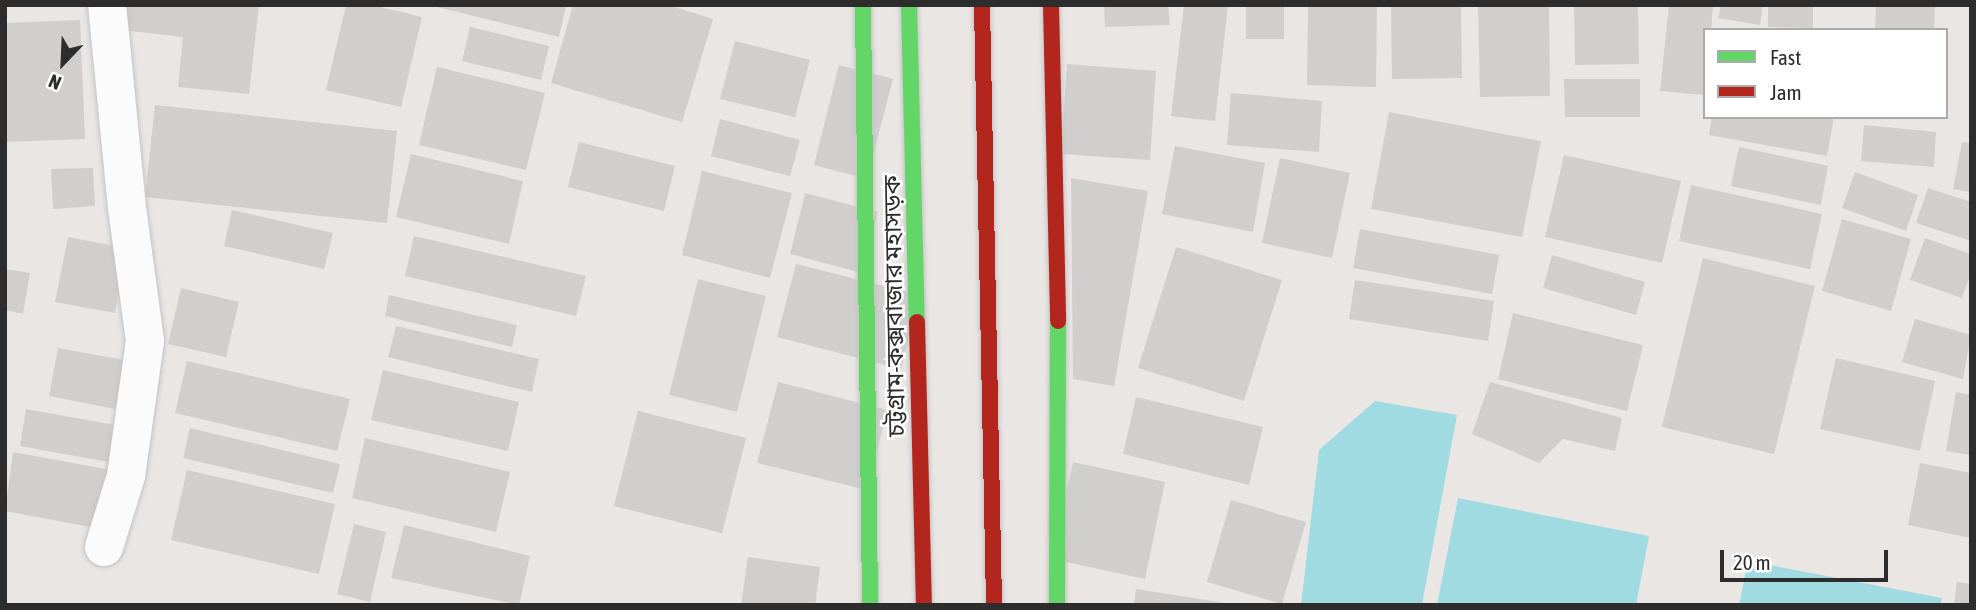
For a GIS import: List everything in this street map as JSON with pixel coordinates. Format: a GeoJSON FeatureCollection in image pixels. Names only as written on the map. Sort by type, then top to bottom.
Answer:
{"type":"FeatureCollection","features":[{"type":"Feature","properties":{"kind":"main road"},"geometry":{"type":"LineString","coordinates":[[863,5],[870,605]]}},
{"type":"Feature","properties":{"kind":"main road","name":"চট্টগ্রাম-কক্সবাজার মহাসড়ক"},"geometry":{"type":"LineString","coordinates":[[909,5],[924,605]]}},
{"type":"Feature","properties":{"kind":"main road"},"geometry":{"type":"LineString","coordinates":[[982,5],[994,605]]}},
{"type":"Feature","properties":{"kind":"main road"},"geometry":{"type":"LineString","coordinates":[[1051,5],[1058,213],[1057,605]]}},
{"type":"Feature","properties":{"kind":"street"},"geometry":{"type":"LineString","coordinates":[[104,547],[126,476],[145,341],[127,208],[107,5]]}},
{"type":"Feature","properties":{"kind":"water"},"geometry":{"type":"Polygon","coordinates":[[[1375,401],[1457,415],[1422,605],[1301,605],[1319,450],[1375,401]]]}},
{"type":"Feature","properties":{"kind":"water"},"geometry":{"type":"Polygon","coordinates":[[[1458,498],[1649,536],[1636,605],[1437,605],[1458,498]]]}},
{"type":"Feature","properties":{"kind":"water"},"geometry":{"type":"Polygon","coordinates":[[[1748,561],[1942,598],[1940,605],[1739,605],[1748,561]]]}},
{"type":"Feature","properties":{"kind":"building"},"geometry":{"type":"Polygon","coordinates":[[[123,5],[259,5],[249,94],[178,87],[183,37],[121,30],[123,5]]]}},
{"type":"Feature","properties":{"kind":"building"},"geometry":{"type":"Polygon","coordinates":[[[346,5],[372,5],[422,17],[401,107],[326,90],[346,5]]]}},
{"type":"Feature","properties":{"kind":"building"},"geometry":{"type":"Polygon","coordinates":[[[429,5],[566,5],[559,37],[429,5]]]}},
{"type":"Feature","properties":{"kind":"building"},"geometry":{"type":"Polygon","coordinates":[[[573,5],[668,5],[713,19],[682,122],[551,83],[573,5]]]}},
{"type":"Feature","properties":{"kind":"building"},"geometry":{"type":"Polygon","coordinates":[[[1104,5],[1168,5],[1170,25],[1105,27],[1104,5]]]}},
{"type":"Feature","properties":{"kind":"building"},"geometry":{"type":"Polygon","coordinates":[[[1184,5],[1228,5],[1215,121],[1171,116],[1184,5]]]}},
{"type":"Feature","properties":{"kind":"building"},"geometry":{"type":"Polygon","coordinates":[[[1246,5],[1284,5],[1284,39],[1246,39],[1246,5]]]}},
{"type":"Feature","properties":{"kind":"building"},"geometry":{"type":"Polygon","coordinates":[[[1308,5],[1377,5],[1376,87],[1307,85],[1308,5]]]}},
{"type":"Feature","properties":{"kind":"building"},"geometry":{"type":"Polygon","coordinates":[[[1391,5],[1461,5],[1462,78],[1392,79],[1391,5]]]}},
{"type":"Feature","properties":{"kind":"building"},"geometry":{"type":"Polygon","coordinates":[[[1478,5],[1549,5],[1550,96],[1480,97],[1478,5]]]}},
{"type":"Feature","properties":{"kind":"building"},"geometry":{"type":"Polygon","coordinates":[[[1574,5],[1638,5],[1639,64],[1575,65],[1574,5]]]}},
{"type":"Feature","properties":{"kind":"building"},"geometry":{"type":"Polygon","coordinates":[[[1669,5],[1713,5],[1711,28],[1703,28],[1703,95],[1660,91],[1669,5]]]}},
{"type":"Feature","properties":{"kind":"building"},"geometry":{"type":"Polygon","coordinates":[[[1721,5],[1763,5],[1760,25],[1718,18],[1721,5]]]}},
{"type":"Feature","properties":{"kind":"building"},"geometry":{"type":"Polygon","coordinates":[[[1768,5],[1813,5],[1813,28],[1768,27],[1768,5]]]}},
{"type":"Feature","properties":{"kind":"building"},"geometry":{"type":"Polygon","coordinates":[[[1876,5],[1935,5],[1934,28],[1875,28],[1876,5]]]}},
{"type":"Feature","properties":{"kind":"building"},"geometry":{"type":"Polygon","coordinates":[[[80,20],[85,139],[5,142],[5,23],[80,20]]]}},
{"type":"Feature","properties":{"kind":"building"},"geometry":{"type":"Polygon","coordinates":[[[470,27],[549,46],[541,80],[462,61],[470,27]]]}},
{"type":"Feature","properties":{"kind":"building"},"geometry":{"type":"Polygon","coordinates":[[[735,41],[810,60],[795,117],[720,99],[735,41]]]}},
{"type":"Feature","properties":{"kind":"building"},"geometry":{"type":"Polygon","coordinates":[[[1067,64],[1156,71],[1150,160],[1061,154],[1067,64]]]}},
{"type":"Feature","properties":{"kind":"building"},"geometry":{"type":"Polygon","coordinates":[[[839,65],[893,79],[867,179],[814,165],[839,65]]]}},
{"type":"Feature","properties":{"kind":"building"},"geometry":{"type":"Polygon","coordinates":[[[437,67],[545,93],[526,170],[419,145],[437,67]]]}},
{"type":"Feature","properties":{"kind":"building"},"geometry":{"type":"Polygon","coordinates":[[[1564,79],[1640,79],[1640,117],[1565,117],[1564,79]]]}},
{"type":"Feature","properties":{"kind":"building"},"geometry":{"type":"Polygon","coordinates":[[[1231,93],[1322,101],[1319,152],[1227,145],[1231,93]]]}},
{"type":"Feature","properties":{"kind":"building"},"geometry":{"type":"Polygon","coordinates":[[[155,105],[397,131],[387,223],[145,197],[155,105]]]}},
{"type":"Feature","properties":{"kind":"building"},"geometry":{"type":"Polygon","coordinates":[[[1389,112],[1541,141],[1522,237],[1371,209],[1389,112]]]}},
{"type":"Feature","properties":{"kind":"building"},"geometry":{"type":"Polygon","coordinates":[[[720,119],[800,140],[790,176],[711,156],[720,119]]]}},
{"type":"Feature","properties":{"kind":"building"},"geometry":{"type":"Polygon","coordinates":[[[1712,119],[1834,119],[1827,156],[1709,135],[1712,119]]]}},
{"type":"Feature","properties":{"kind":"building"},"geometry":{"type":"Polygon","coordinates":[[[1864,125],[1936,132],[1934,167],[1861,161],[1864,125]]]}},
{"type":"Feature","properties":{"kind":"building"},"geometry":{"type":"Polygon","coordinates":[[[579,142],[675,166],[664,211],[568,187],[579,142]]]}},
{"type":"Feature","properties":{"kind":"building"},"geometry":{"type":"Polygon","coordinates":[[[1962,142],[1971,143],[1971,192],[1953,189],[1962,142]]]}},
{"type":"Feature","properties":{"kind":"building"},"geometry":{"type":"Polygon","coordinates":[[[1175,146],[1265,163],[1253,232],[1162,214],[1175,146]]]}},
{"type":"Feature","properties":{"kind":"building"},"geometry":{"type":"Polygon","coordinates":[[[1739,147],[1828,166],[1821,205],[1731,186],[1739,147]]]}},
{"type":"Feature","properties":{"kind":"building"},"geometry":{"type":"Polygon","coordinates":[[[411,154],[523,181],[509,244],[396,217],[411,154]]]}},
{"type":"Feature","properties":{"kind":"building"},"geometry":{"type":"Polygon","coordinates":[[[1564,155],[1681,181],[1662,263],[1545,237],[1564,155]]]}},
{"type":"Feature","properties":{"kind":"building"},"geometry":{"type":"Polygon","coordinates":[[[1280,158],[1350,173],[1332,258],[1262,243],[1280,158]]]}},
{"type":"Feature","properties":{"kind":"building"},"geometry":{"type":"Polygon","coordinates":[[[93,168],[95,206],[53,209],[51,169],[93,168]]]}},
{"type":"Feature","properties":{"kind":"building"},"geometry":{"type":"Polygon","coordinates":[[[702,171],[792,193],[770,278],[682,255],[702,171]]]}},
{"type":"Feature","properties":{"kind":"building"},"geometry":{"type":"Polygon","coordinates":[[[1855,172],[1918,195],[1906,231],[1842,208],[1855,172]]]}},
{"type":"Feature","properties":{"kind":"building"},"geometry":{"type":"Polygon","coordinates":[[[1071,178],[1148,191],[1114,386],[1073,379],[1071,178]]]}},
{"type":"Feature","properties":{"kind":"building"},"geometry":{"type":"Polygon","coordinates":[[[1691,185],[1822,214],[1810,269],[1679,241],[1691,185]]]}},
{"type":"Feature","properties":{"kind":"building"},"geometry":{"type":"Polygon","coordinates":[[[1928,188],[1971,202],[1971,241],[1916,223],[1928,188]]]}},
{"type":"Feature","properties":{"kind":"building"},"geometry":{"type":"Polygon","coordinates":[[[805,193],[878,212],[862,273],[790,254],[805,193]]]}},
{"type":"Feature","properties":{"kind":"building"},"geometry":{"type":"Polygon","coordinates":[[[232,210],[333,233],[324,269],[224,246],[232,210]]]}},
{"type":"Feature","properties":{"kind":"building"},"geometry":{"type":"Polygon","coordinates":[[[1842,219],[1911,239],[1891,311],[1822,291],[1842,219]]]}},
{"type":"Feature","properties":{"kind":"building"},"geometry":{"type":"Polygon","coordinates":[[[1360,229],[1499,255],[1492,294],[1353,268],[1360,229]]]}},
{"type":"Feature","properties":{"kind":"building"},"geometry":{"type":"Polygon","coordinates":[[[414,236],[586,276],[576,316],[405,276],[414,236]]]}},
{"type":"Feature","properties":{"kind":"building"},"geometry":{"type":"Polygon","coordinates":[[[68,237],[126,248],[115,313],[55,302],[68,237]]]}},
{"type":"Feature","properties":{"kind":"building"},"geometry":{"type":"Polygon","coordinates":[[[1925,238],[1971,254],[1971,273],[1962,298],[1910,280],[1925,238]]]}},
{"type":"Feature","properties":{"kind":"building"},"geometry":{"type":"Polygon","coordinates":[[[1176,247],[1282,280],[1244,401],[1138,368],[1176,247]]]}},
{"type":"Feature","properties":{"kind":"building"},"geometry":{"type":"Polygon","coordinates":[[[1552,255],[1645,282],[1636,315],[1543,288],[1552,255]]]}},
{"type":"Feature","properties":{"kind":"building"},"geometry":{"type":"Polygon","coordinates":[[[1703,258],[1815,286],[1774,454],[1662,427],[1703,258]]]}},
{"type":"Feature","properties":{"kind":"building"},"geometry":{"type":"Polygon","coordinates":[[[796,264],[920,295],[901,369],[777,337],[796,264]]]}},
{"type":"Feature","properties":{"kind":"building"},"geometry":{"type":"Polygon","coordinates":[[[5,269],[30,273],[23,314],[5,310],[5,269]]]}},
{"type":"Feature","properties":{"kind":"building"},"geometry":{"type":"Polygon","coordinates":[[[698,279],[766,296],[737,412],[669,395],[698,279]]]}},
{"type":"Feature","properties":{"kind":"building"},"geometry":{"type":"Polygon","coordinates":[[[1355,280],[1494,301],[1488,341],[1349,319],[1355,280]]]}},
{"type":"Feature","properties":{"kind":"building"},"geometry":{"type":"Polygon","coordinates":[[[181,288],[239,302],[226,357],[168,344],[181,288]]]}},
{"type":"Feature","properties":{"kind":"building"},"geometry":{"type":"Polygon","coordinates":[[[389,295],[517,325],[512,347],[385,316],[389,295]]]}},
{"type":"Feature","properties":{"kind":"building"},"geometry":{"type":"Polygon","coordinates":[[[1513,313],[1643,345],[1627,411],[1498,379],[1513,313]]]}},
{"type":"Feature","properties":{"kind":"building"},"geometry":{"type":"Polygon","coordinates":[[[1915,319],[1971,335],[1963,379],[1902,362],[1915,319]]]}},
{"type":"Feature","properties":{"kind":"building"},"geometry":{"type":"Polygon","coordinates":[[[396,326],[539,359],[532,392],[388,357],[396,326]]]}},
{"type":"Feature","properties":{"kind":"building"},"geometry":{"type":"Polygon","coordinates":[[[58,348],[124,360],[115,409],[49,396],[58,348]]]}},
{"type":"Feature","properties":{"kind":"building"},"geometry":{"type":"Polygon","coordinates":[[[1836,358],[1935,381],[1920,451],[1820,429],[1836,358]]]}},
{"type":"Feature","properties":{"kind":"building"},"geometry":{"type":"Polygon","coordinates":[[[187,361],[350,399],[337,451],[175,413],[187,361]]]}},
{"type":"Feature","properties":{"kind":"building"},"geometry":{"type":"Polygon","coordinates":[[[383,370],[519,402],[508,451],[371,420],[383,370]]]}},
{"type":"Feature","properties":{"kind":"building"},"geometry":{"type":"Polygon","coordinates":[[[778,382],[887,410],[867,490],[757,463],[778,382]]]}},
{"type":"Feature","properties":{"kind":"building"},"geometry":{"type":"Polygon","coordinates":[[[1490,382],[1622,418],[1615,451],[1563,439],[1539,463],[1472,434],[1490,382]]]}},
{"type":"Feature","properties":{"kind":"building"},"geometry":{"type":"Polygon","coordinates":[[[1956,392],[1971,395],[1971,455],[1946,451],[1956,392]]]}},
{"type":"Feature","properties":{"kind":"building"},"geometry":{"type":"Polygon","coordinates":[[[1136,397],[1263,427],[1249,485],[1123,454],[1136,397]]]}},
{"type":"Feature","properties":{"kind":"building"},"geometry":{"type":"Polygon","coordinates":[[[26,409],[120,426],[114,463],[20,446],[26,409]]]}},
{"type":"Feature","properties":{"kind":"building"},"geometry":{"type":"Polygon","coordinates":[[[638,411],[746,438],[722,533],[614,506],[638,411]]]}},
{"type":"Feature","properties":{"kind":"building"},"geometry":{"type":"Polygon","coordinates":[[[190,428],[340,464],[333,493],[183,458],[190,428]]]}},
{"type":"Feature","properties":{"kind":"building"},"geometry":{"type":"Polygon","coordinates":[[[365,438],[510,472],[496,532],[352,498],[365,438]]]}},
{"type":"Feature","properties":{"kind":"building"},"geometry":{"type":"Polygon","coordinates":[[[13,452],[111,470],[101,529],[5,511],[13,452]]]}},
{"type":"Feature","properties":{"kind":"building"},"geometry":{"type":"Polygon","coordinates":[[[1073,462],[1165,482],[1145,579],[1052,559],[1073,462]]]}},
{"type":"Feature","properties":{"kind":"building"},"geometry":{"type":"Polygon","coordinates":[[[1920,463],[1971,473],[1971,538],[1908,525],[1920,463]]]}},
{"type":"Feature","properties":{"kind":"building"},"geometry":{"type":"Polygon","coordinates":[[[187,470],[335,504],[319,574],[171,540],[187,470]]]}},
{"type":"Feature","properties":{"kind":"building"},"geometry":{"type":"Polygon","coordinates":[[[1231,500],[1306,522],[1282,604],[1207,582],[1231,500]]]}},
{"type":"Feature","properties":{"kind":"building"},"geometry":{"type":"Polygon","coordinates":[[[354,524],[386,532],[370,602],[337,594],[354,524]]]}},
{"type":"Feature","properties":{"kind":"building"},"geometry":{"type":"Polygon","coordinates":[[[404,525],[530,556],[519,605],[391,578],[404,525]]]}},
{"type":"Feature","properties":{"kind":"building"},"geometry":{"type":"Polygon","coordinates":[[[748,557],[820,567],[815,605],[741,605],[748,557]]]}},
{"type":"Feature","properties":{"kind":"building"},"geometry":{"type":"Polygon","coordinates":[[[1957,582],[1971,584],[1971,605],[1954,605],[1957,582]]]}},
{"type":"Feature","properties":{"kind":"building"},"geometry":{"type":"Polygon","coordinates":[[[1136,589],[1225,603],[1225,605],[1134,605],[1136,589]]]}},
{"type":"Feature","properties":{"kind":"traffic: fast"},"geometry":{"type":"LineString","coordinates":[[863,5],[870,605]]}},
{"type":"Feature","properties":{"kind":"traffic: fast"},"geometry":{"type":"LineString","coordinates":[[909,5],[917,322]]}},
{"type":"Feature","properties":{"kind":"traffic: fast"},"geometry":{"type":"LineString","coordinates":[[1057,605],[1058,321]]}},
{"type":"Feature","properties":{"kind":"traffic: jam"},"geometry":{"type":"LineString","coordinates":[[982,5],[994,605]]}},
{"type":"Feature","properties":{"kind":"traffic: jam"},"geometry":{"type":"LineString","coordinates":[[1051,5],[1058,321]]}},
{"type":"Feature","properties":{"kind":"traffic: jam"},"geometry":{"type":"LineString","coordinates":[[917,322],[924,605]]}}]}
